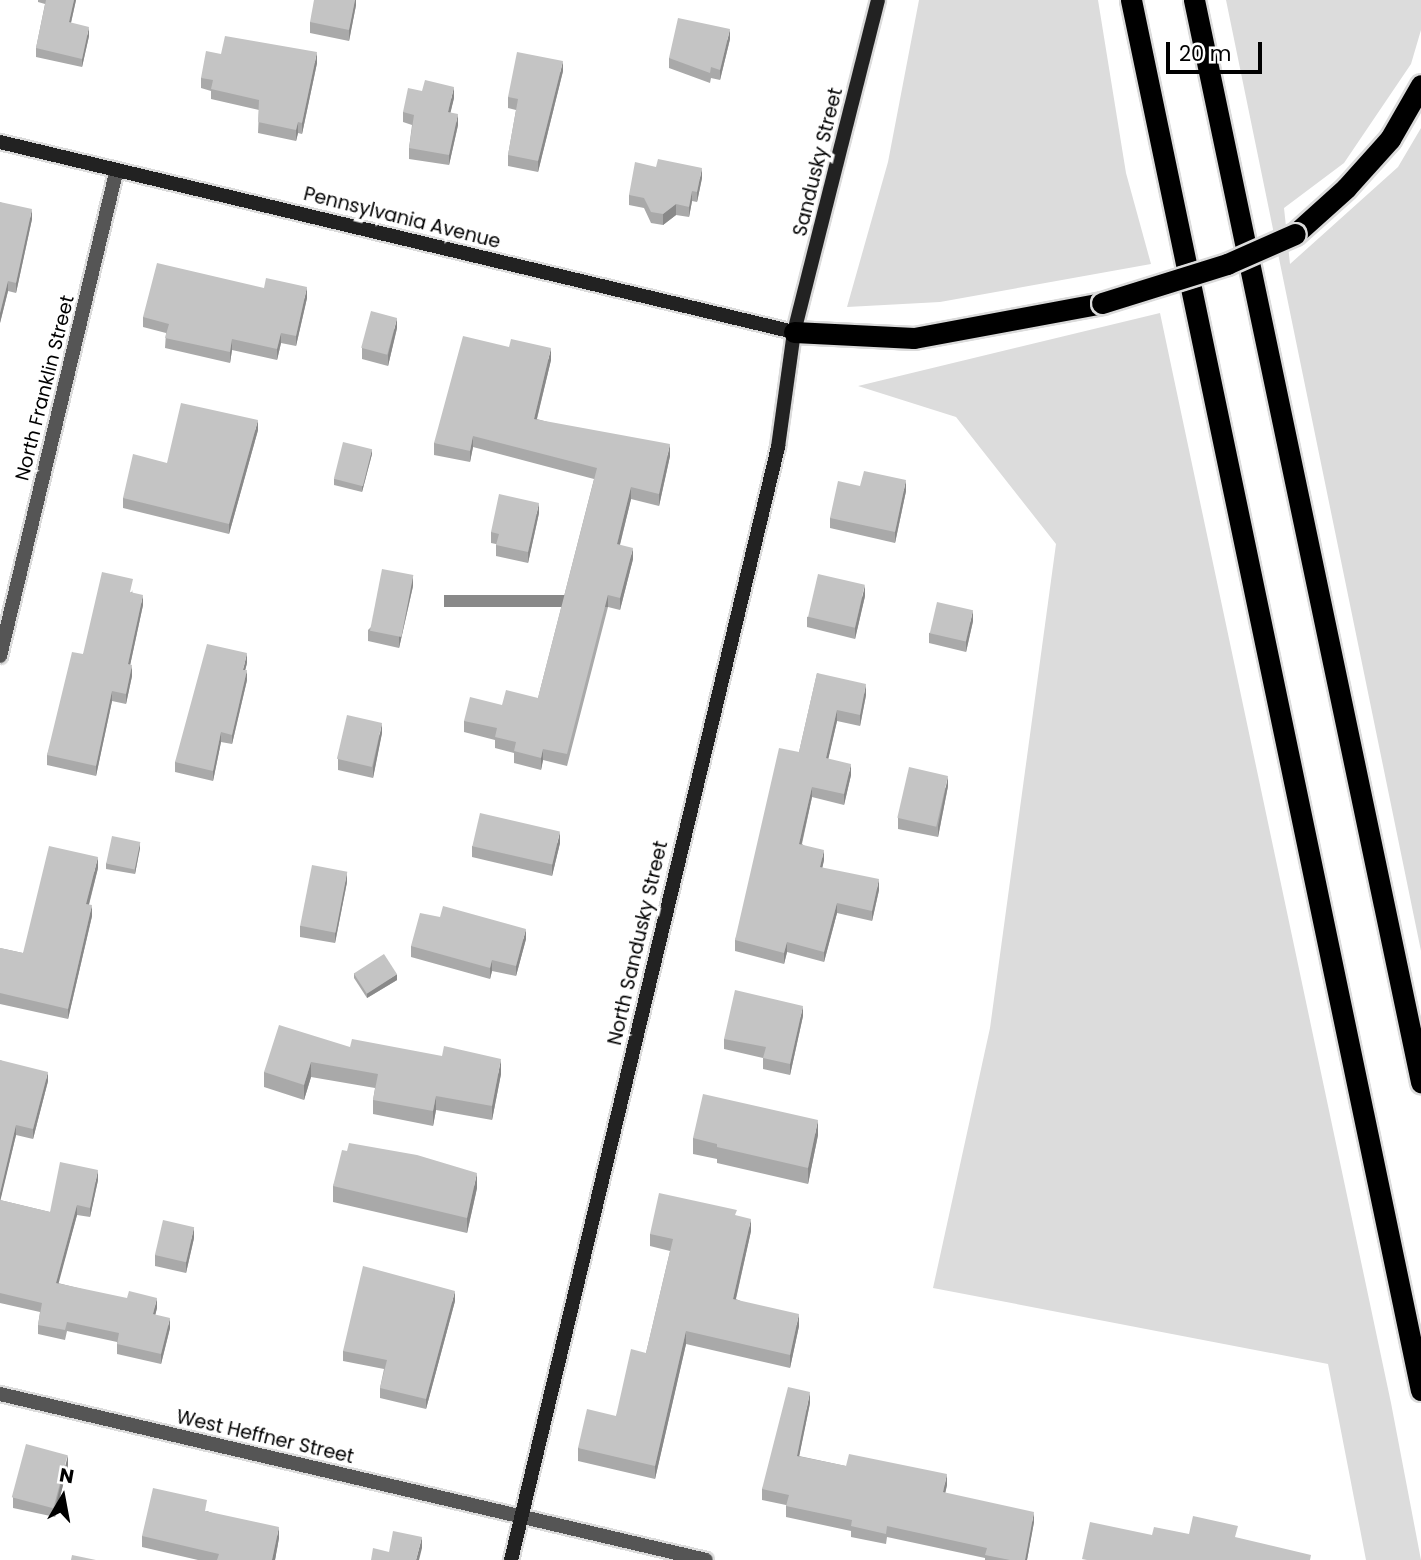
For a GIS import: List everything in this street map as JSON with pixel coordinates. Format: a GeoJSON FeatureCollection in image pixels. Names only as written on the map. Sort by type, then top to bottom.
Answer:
{"type":"FeatureCollection","features":[{"type":"Feature","properties":{"kind":"highway"},"geometry":{"type":"LineString","coordinates":[[1131,0],[1421,1390]]}},
{"type":"Feature","properties":{"kind":"highway"},"geometry":{"type":"LineString","coordinates":[[1194,0],[1421,1082]]}},
{"type":"Feature","properties":{"kind":"highway"},"geometry":{"type":"LineString","coordinates":[[794,332],[914,338],[1102,303],[1227,264],[1295,234],[1346,188],[1390,138],[1421,85]]}},
{"type":"Feature","properties":{"kind":"street","name":"Sandusky Street"},"geometry":{"type":"LineString","coordinates":[[794,332],[878,0]]}},
{"type":"Feature","properties":{"kind":"street","name":"Pennsylvania Avenue"},"geometry":{"type":"LineString","coordinates":[[0,142],[794,332]]}},
{"type":"Feature","properties":{"kind":"street","name":"North Franklin Street"},"geometry":{"type":"LineString","coordinates":[[0,656],[117,170]]}},
{"type":"Feature","properties":{"kind":"street","name":"North Sandusky Street"},"geometry":{"type":"LineString","coordinates":[[511,1560],[778,446],[794,332]]}},
{"type":"Feature","properties":{"kind":"street","name":"West Heffner Street"},"geometry":{"type":"LineString","coordinates":[[0,1394],[706,1560]]}},
{"type":"Feature","properties":{"kind":"shaded area"},"geometry":{"type":"Polygon","coordinates":[[[919,0],[1098,0],[1126,173],[1151,264],[940,302],[847,307],[888,162],[919,0]]]}},
{"type":"Feature","properties":{"kind":"shaded area"},"geometry":{"type":"Polygon","coordinates":[[[1226,0],[1421,0],[1421,30],[1411,64],[1344,163],[1284,208],[1290,264],[1398,167],[1421,128],[1421,951],[1226,0]]]}},
{"type":"Feature","properties":{"kind":"shaded area"},"geometry":{"type":"Polygon","coordinates":[[[1160,313],[1391,1403],[1421,1560],[1366,1560],[1328,1364],[933,1288],[990,1028],[1056,544],[956,417],[858,386],[1160,313]]]}},
{"type":"Feature","properties":{"kind":"building"},"geometry":{"type":"Polygon","coordinates":[[[46,0],[74,0],[69,22],[89,27],[82,59],[36,48],[46,0]]]}},
{"type":"Feature","properties":{"kind":"building"},"geometry":{"type":"Polygon","coordinates":[[[314,0],[355,0],[349,30],[310,22],[314,0]]]}},
{"type":"Feature","properties":{"kind":"building"},"geometry":{"type":"Polygon","coordinates":[[[678,18],[730,29],[720,70],[711,67],[710,73],[669,58],[678,18]]]}},
{"type":"Feature","properties":{"kind":"building"},"geometry":{"type":"Polygon","coordinates":[[[225,36],[317,52],[302,123],[298,122],[296,130],[258,122],[259,100],[211,89],[213,80],[201,78],[206,51],[221,54],[225,36]]]}},
{"type":"Feature","properties":{"kind":"building"},"geometry":{"type":"Polygon","coordinates":[[[517,52],[563,61],[538,161],[508,155],[518,99],[508,97],[517,52]]]}},
{"type":"Feature","properties":{"kind":"building"},"geometry":{"type":"Polygon","coordinates":[[[425,80],[454,87],[448,112],[458,114],[449,155],[409,148],[414,115],[403,112],[408,88],[422,91],[425,80]]]}},
{"type":"Feature","properties":{"kind":"building"},"geometry":{"type":"Polygon","coordinates":[[[658,159],[702,168],[697,192],[692,191],[689,207],[676,204],[663,214],[651,212],[644,198],[629,195],[635,162],[656,167],[658,159]]]}},
{"type":"Feature","properties":{"kind":"building"},"geometry":{"type":"Polygon","coordinates":[[[0,202],[32,209],[16,283],[8,281],[0,313],[0,202]]]}},
{"type":"Feature","properties":{"kind":"building"},"geometry":{"type":"Polygon","coordinates":[[[157,263],[264,288],[266,278],[307,287],[296,336],[281,333],[277,349],[232,339],[230,352],[165,338],[169,324],[143,317],[157,263]]]}},
{"type":"Feature","properties":{"kind":"building"},"geometry":{"type":"Polygon","coordinates":[[[371,311],[397,318],[387,355],[361,348],[371,311]]]}},
{"type":"Feature","properties":{"kind":"building"},"geometry":{"type":"Polygon","coordinates":[[[463,336],[509,347],[511,339],[551,348],[534,419],[670,444],[659,494],[631,487],[617,544],[633,548],[620,598],[608,595],[567,754],[543,749],[541,758],[514,751],[516,742],[495,737],[497,728],[464,721],[470,697],[502,705],[506,690],[538,698],[597,468],[473,436],[470,451],[434,443],[463,336]]]}},
{"type":"Feature","properties":{"kind":"building"},"geometry":{"type":"Polygon","coordinates":[[[181,403],[258,420],[229,524],[123,498],[133,454],[167,463],[181,403]]]}},
{"type":"Feature","properties":{"kind":"building"},"geometry":{"type":"Polygon","coordinates":[[[343,442],[372,449],[363,486],[334,479],[343,442]]]}},
{"type":"Feature","properties":{"kind":"building"},"geometry":{"type":"Polygon","coordinates":[[[864,471],[906,480],[895,532],[830,518],[838,481],[860,486],[864,471]]]}},
{"type":"Feature","properties":{"kind":"building"},"geometry":{"type":"Polygon","coordinates":[[[499,494],[539,503],[528,552],[496,545],[499,534],[491,532],[499,494]]]}},
{"type":"Feature","properties":{"kind":"building"},"geometry":{"type":"Polygon","coordinates":[[[382,569],[413,575],[401,637],[370,631],[382,569]]]}},
{"type":"Feature","properties":{"kind":"building"},"geometry":{"type":"Polygon","coordinates":[[[102,572],[133,579],[130,592],[143,595],[128,664],[132,665],[126,694],[112,691],[96,766],[47,755],[72,652],[83,654],[102,572]]]}},
{"type":"Feature","properties":{"kind":"building"},"geometry":{"type":"Polygon","coordinates":[[[818,574],[865,585],[855,628],[808,617],[818,574]]]}},
{"type":"Feature","properties":{"kind":"building"},"geometry":{"type":"Polygon","coordinates":[[[937,602],[973,610],[966,642],[930,633],[937,602]]]}},
{"type":"Feature","properties":{"kind":"building"},"geometry":{"type":"Polygon","coordinates":[[[207,644],[247,653],[243,670],[247,670],[232,735],[221,732],[213,771],[175,762],[207,644]]]}},
{"type":"Feature","properties":{"kind":"building"},"geometry":{"type":"Polygon","coordinates":[[[817,673],[866,684],[860,715],[837,710],[826,758],[851,764],[844,794],[812,787],[799,844],[824,850],[820,867],[879,879],[872,911],[837,903],[824,952],[787,942],[784,953],[735,940],[779,748],[799,752],[817,673]]]}},
{"type":"Feature","properties":{"kind":"building"},"geometry":{"type":"Polygon","coordinates":[[[347,715],[382,723],[372,767],[337,759],[347,715]]]}},
{"type":"Feature","properties":{"kind":"building"},"geometry":{"type":"Polygon","coordinates":[[[909,767],[948,776],[936,827],[897,818],[909,767]]]}},
{"type":"Feature","properties":{"kind":"building"},"geometry":{"type":"Polygon","coordinates":[[[480,813],[560,831],[552,865],[472,846],[480,813]]]}},
{"type":"Feature","properties":{"kind":"building"},"geometry":{"type":"Polygon","coordinates":[[[112,836],[140,842],[135,869],[106,863],[112,836]]]}},
{"type":"Feature","properties":{"kind":"building"},"geometry":{"type":"Polygon","coordinates":[[[49,846],[98,857],[86,904],[92,905],[68,1009],[0,993],[0,948],[23,953],[49,846]]]}},
{"type":"Feature","properties":{"kind":"building"},"geometry":{"type":"Polygon","coordinates":[[[312,865],[347,872],[336,933],[300,926],[312,865]]]}},
{"type":"Feature","properties":{"kind":"building"},"geometry":{"type":"Polygon","coordinates":[[[443,906],[526,929],[516,966],[492,960],[490,968],[411,946],[420,913],[440,917],[443,906]]]}},
{"type":"Feature","properties":{"kind":"building"},"geometry":{"type":"Polygon","coordinates":[[[384,954],[397,974],[367,994],[354,974],[384,954]]]}},
{"type":"Feature","properties":{"kind":"building"},"geometry":{"type":"Polygon","coordinates":[[[735,990],[803,1006],[790,1064],[763,1058],[766,1047],[724,1039],[735,990]]]}},
{"type":"Feature","properties":{"kind":"building"},"geometry":{"type":"Polygon","coordinates":[[[279,1025],[350,1047],[352,1039],[442,1056],[444,1046],[501,1059],[492,1106],[436,1096],[433,1111],[373,1100],[378,1074],[311,1062],[304,1085],[264,1072],[279,1025]]]}},
{"type":"Feature","properties":{"kind":"building"},"geometry":{"type":"Polygon","coordinates":[[[0,1060],[48,1072],[33,1129],[16,1125],[0,1193],[0,1060]]]}},
{"type":"Feature","properties":{"kind":"building"},"geometry":{"type":"Polygon","coordinates":[[[703,1094],[818,1120],[808,1168],[717,1147],[717,1144],[693,1138],[703,1094]]]}},
{"type":"Feature","properties":{"kind":"building"},"geometry":{"type":"Polygon","coordinates":[[[349,1143],[417,1155],[477,1173],[467,1218],[333,1186],[342,1150],[347,1151],[349,1143]]]}},
{"type":"Feature","properties":{"kind":"building"},"geometry":{"type":"Polygon","coordinates":[[[60,1162],[98,1170],[90,1208],[77,1205],[56,1283],[127,1298],[129,1291],[157,1298],[153,1314],[170,1318],[161,1354],[117,1344],[119,1333],[67,1322],[65,1330],[38,1325],[42,1303],[0,1293],[0,1200],[50,1212],[60,1162]]]}},
{"type":"Feature","properties":{"kind":"building"},"geometry":{"type":"Polygon","coordinates":[[[659,1193],[737,1210],[735,1215],[751,1219],[733,1299],[799,1314],[790,1355],[686,1331],[655,1466],[578,1448],[587,1409],[616,1416],[631,1349],[646,1353],[673,1239],[650,1234],[659,1193]]]}},
{"type":"Feature","properties":{"kind":"building"},"geometry":{"type":"Polygon","coordinates":[[[163,1220],[194,1227],[186,1262],[155,1255],[163,1220]]]}},
{"type":"Feature","properties":{"kind":"building"},"geometry":{"type":"Polygon","coordinates":[[[363,1266],[455,1291],[426,1399],[380,1388],[387,1360],[343,1351],[363,1266]]]}},
{"type":"Feature","properties":{"kind":"building"},"geometry":{"type":"Polygon","coordinates":[[[788,1387],[810,1392],[797,1456],[846,1466],[849,1454],[947,1474],[943,1492],[1034,1512],[1025,1560],[985,1555],[987,1548],[887,1526],[886,1534],[851,1526],[852,1520],[786,1506],[789,1495],[762,1489],[788,1387]]]}},
{"type":"Feature","properties":{"kind":"building"},"geometry":{"type":"Polygon","coordinates":[[[26,1444],[68,1455],[53,1508],[12,1497],[26,1444]]]}},
{"type":"Feature","properties":{"kind":"building"},"geometry":{"type":"Polygon","coordinates":[[[153,1488],[207,1500],[205,1511],[279,1527],[272,1560],[217,1560],[219,1554],[142,1536],[153,1488]]]}},
{"type":"Feature","properties":{"kind":"building"},"geometry":{"type":"Polygon","coordinates":[[[1193,1516],[1238,1526],[1235,1537],[1311,1555],[1310,1560],[1082,1559],[1090,1522],[1152,1535],[1154,1527],[1189,1534],[1193,1516]]]}},
{"type":"Feature","properties":{"kind":"building"},"geometry":{"type":"Polygon","coordinates":[[[393,1531],[422,1537],[416,1560],[371,1560],[373,1548],[389,1552],[393,1531]]]}},
{"type":"Feature","properties":{"kind":"building"},"geometry":{"type":"Polygon","coordinates":[[[72,1555],[96,1560],[71,1560],[72,1555]]]}}]}
